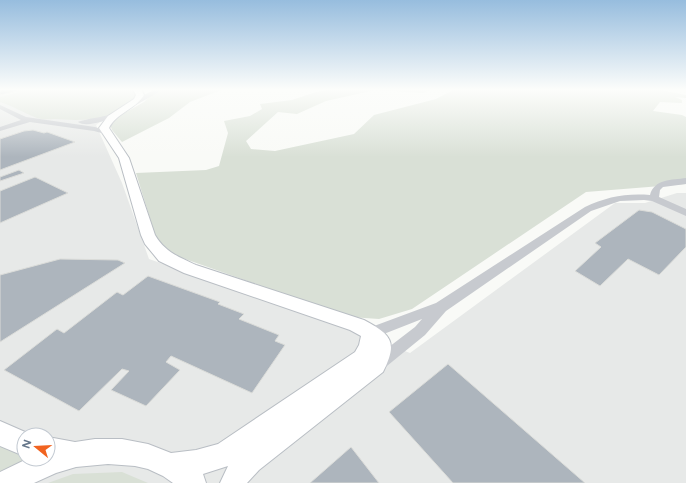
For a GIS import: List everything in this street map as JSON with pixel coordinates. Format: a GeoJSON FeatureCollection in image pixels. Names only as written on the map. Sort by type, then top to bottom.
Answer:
{"type":"FeatureCollection","features":[{"type":"Feature","properties":{"kind":"main road"},"geometry":{"type":"LineString","coordinates":[[121,112],[114,116],[105,128],[124,158],[148,235],[153,244],[165,257],[190,269],[357,325],[371,333],[382,344],[380,357],[376,366],[250,461],[236,476],[233,483]]}},
{"type":"Feature","properties":{"kind":"main road"},"geometry":{"type":"LineString","coordinates":[[170,466],[202,463],[222,456],[235,449],[362,358],[369,347],[371,333]]}},
{"type":"Feature","properties":{"kind":"main road"},"geometry":{"type":"LineString","coordinates":[[0,433],[16,440]]}},
{"type":"Feature","properties":{"kind":"main road"},"geometry":{"type":"LineString","coordinates":[[56,451],[75,454],[107,451],[129,452],[150,457],[179,470],[194,483]]}},
{"type":"Feature","properties":{"kind":"main road"},"geometry":{"type":"LineString","coordinates":[[6,483],[75,454]]}},
{"type":"Feature","properties":{"kind":"street"},"geometry":{"type":"LineString","coordinates":[[9,112],[29,120],[68,126],[85,125],[105,128]]}},
{"type":"Feature","properties":{"kind":"street"},"geometry":{"type":"LineString","coordinates":[[85,125],[114,116]]}},
{"type":"Feature","properties":{"kind":"street"},"geometry":{"type":"LineString","coordinates":[[0,129],[29,120]]}},
{"type":"Feature","properties":{"kind":"street"},"geometry":{"type":"LineString","coordinates":[[654,198],[656,189],[660,185],[686,180]]}},
{"type":"Feature","properties":{"kind":"street"},"geometry":{"type":"LineString","coordinates":[[376,366],[420,330],[441,307],[588,209],[606,200],[625,197],[654,198],[686,213]]}},
{"type":"Feature","properties":{"kind":"street"},"geometry":{"type":"LineString","coordinates":[[371,333],[441,307]]}},
{"type":"Feature","properties":{"kind":"shaded area"},"geometry":{"type":"Polygon","coordinates":[[[0,112],[115,112],[96,125],[122,183],[149,259],[336,325],[410,353],[615,203],[645,203],[677,193],[686,193],[686,483],[0,483],[0,112]]]}},
{"type":"Feature","properties":{"kind":"shaded area"},"geometry":{"type":"Polygon","coordinates":[[[23,112],[117,112],[100,118],[77,120],[39,119],[23,112]]]}},
{"type":"Feature","properties":{"kind":"shaded area"},"geometry":{"type":"Polygon","coordinates":[[[127,112],[177,112],[169,118],[122,142],[112,130],[110,124],[127,112]]]}},
{"type":"Feature","properties":{"kind":"shaded area"},"geometry":{"type":"Polygon","coordinates":[[[258,112],[302,112],[297,114],[278,112],[246,141],[251,149],[275,151],[354,134],[374,115],[387,112],[657,112],[682,115],[686,117],[686,184],[586,192],[412,309],[379,319],[350,317],[168,253],[155,235],[136,173],[206,170],[219,166],[228,133],[224,121],[250,116],[258,112]]]}},
{"type":"Feature","properties":{"kind":"shaded area"},"geometry":{"type":"Polygon","coordinates":[[[0,445],[16,452],[17,467],[0,477],[0,445]]]}},
{"type":"Feature","properties":{"kind":"shaded area"},"geometry":{"type":"Polygon","coordinates":[[[122,472],[148,483],[48,483],[73,474],[122,472]]]}},
{"type":"Feature","properties":{"kind":"building"},"geometry":{"type":"Polygon","coordinates":[[[33,130],[44,133],[47,132],[75,142],[0,170],[0,139],[24,131],[33,130]]]}},
{"type":"Feature","properties":{"kind":"building"},"geometry":{"type":"Polygon","coordinates":[[[19,170],[24,173],[0,181],[0,177],[19,170]]]}},
{"type":"Feature","properties":{"kind":"building"},"geometry":{"type":"Polygon","coordinates":[[[35,177],[68,193],[0,223],[0,191],[35,177]]]}},
{"type":"Feature","properties":{"kind":"building"},"geometry":{"type":"Polygon","coordinates":[[[639,210],[652,212],[686,229],[686,247],[659,275],[628,259],[600,286],[575,271],[601,247],[595,243],[639,210]]]}},
{"type":"Feature","properties":{"kind":"building"},"geometry":{"type":"Polygon","coordinates":[[[60,259],[118,260],[125,263],[0,342],[0,275],[60,259]]]}},
{"type":"Feature","properties":{"kind":"building"},"geometry":{"type":"Polygon","coordinates":[[[148,276],[220,302],[218,304],[244,314],[239,319],[279,335],[275,341],[285,345],[252,393],[171,356],[166,362],[180,370],[146,406],[111,390],[129,371],[122,369],[79,411],[4,370],[57,329],[64,333],[117,292],[123,295],[148,276]]]}},
{"type":"Feature","properties":{"kind":"building"},"geometry":{"type":"Polygon","coordinates":[[[448,364],[585,483],[453,483],[389,412],[448,364]]]}},
{"type":"Feature","properties":{"kind":"building"},"geometry":{"type":"Polygon","coordinates":[[[351,447],[379,483],[310,483],[351,447]]]}}]}
